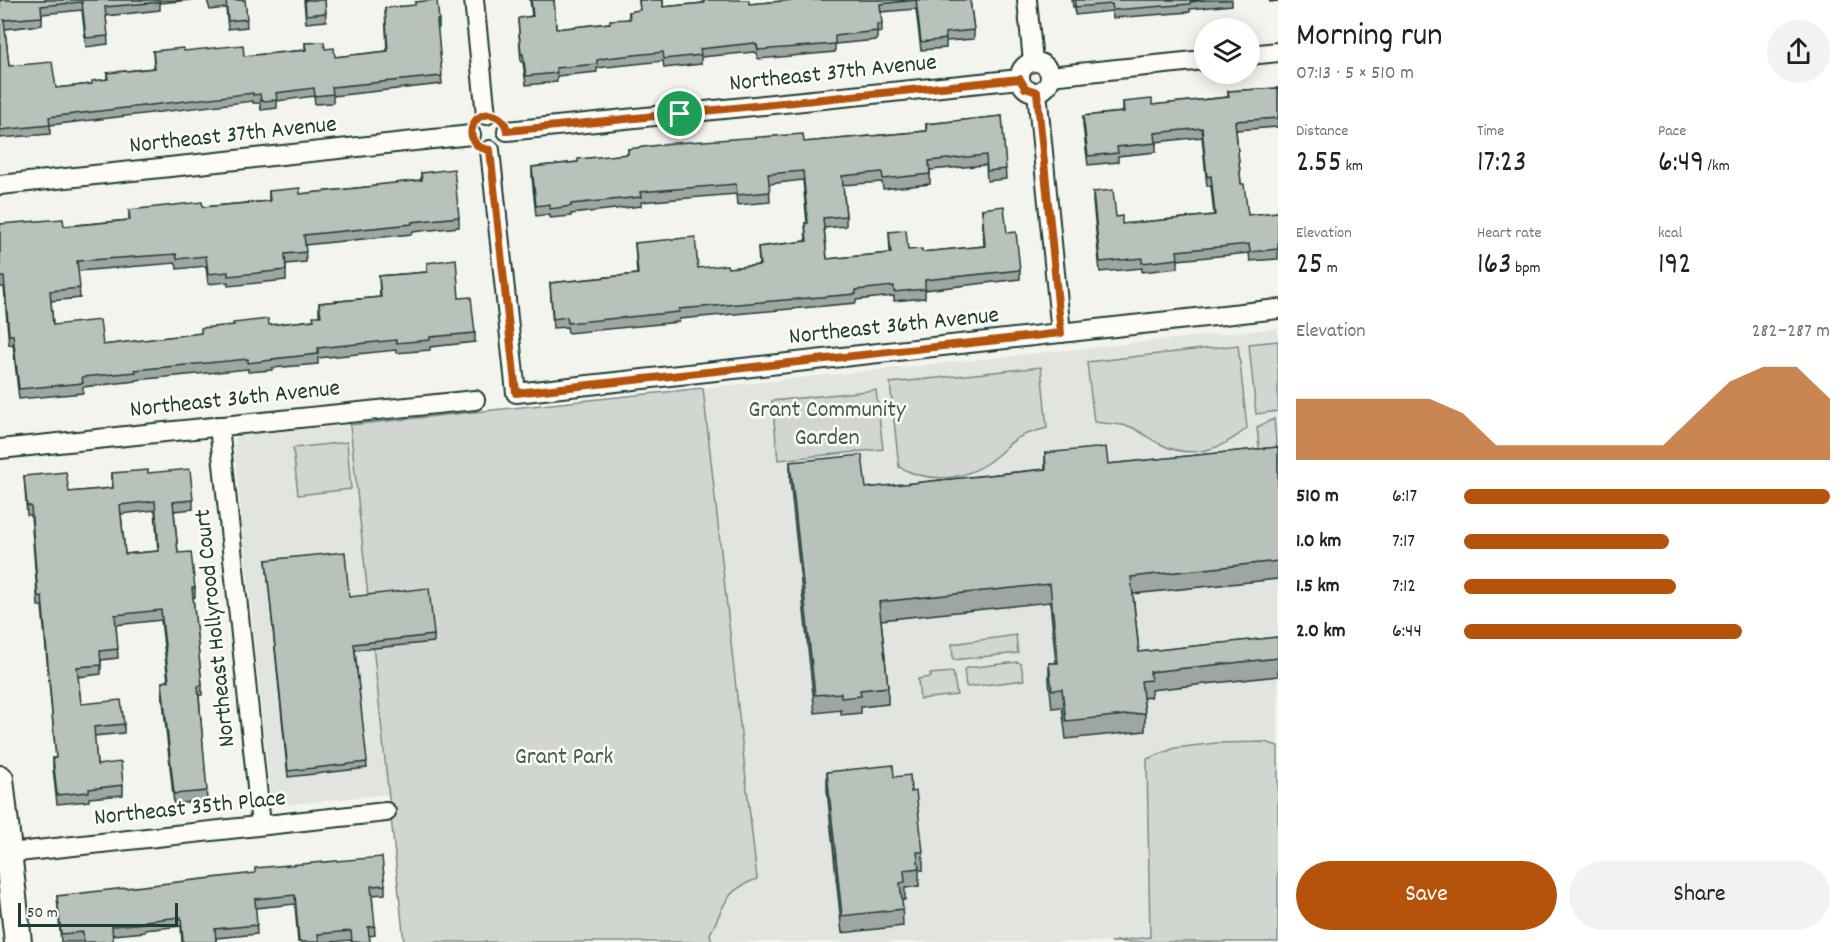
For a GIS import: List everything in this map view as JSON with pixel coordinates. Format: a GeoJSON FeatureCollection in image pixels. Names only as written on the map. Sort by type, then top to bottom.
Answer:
{"type":"FeatureCollection","features":[{"type":"Feature","properties":{"kind":"street"},"geometry":{"type":"LineString","coordinates":[[474,0],[486,115]]}},
{"type":"Feature","properties":{"kind":"street"},"geometry":{"type":"LineString","coordinates":[[1027,0],[1033,62]]}},
{"type":"Feature","properties":{"kind":"street"},"geometry":{"type":"LineString","coordinates":[[1260,54],[1278,52]]}},
{"type":"Feature","properties":{"kind":"street"},"geometry":{"type":"LineString","coordinates":[[1050,76],[1194,61]]}},
{"type":"Feature","properties":{"kind":"street"},"geometry":{"type":"LineString","coordinates":[[1033,62],[1045,66],[1050,76],[1048,85],[1037,92],[1025,88],[1020,79],[1024,66],[1033,62]]}},
{"type":"Feature","properties":{"kind":"street","name":"Northeast 37th Avenue"},"geometry":{"type":"LineString","coordinates":[[507,131],[1020,79]]}},
{"type":"Feature","properties":{"kind":"street"},"geometry":{"type":"LineString","coordinates":[[1037,92],[1061,333]]}},
{"type":"Feature","properties":{"kind":"street"},"geometry":{"type":"LineString","coordinates":[[486,115],[499,117],[504,122],[507,131],[502,145],[490,150],[479,147],[474,143],[471,135],[475,122],[486,115]]}},
{"type":"Feature","properties":{"kind":"street","name":"Northeast 37th Avenue"},"geometry":{"type":"LineString","coordinates":[[0,185],[471,135]]}},
{"type":"Feature","properties":{"kind":"street","name":"Northeast 36th Avenue"},"geometry":{"type":"LineString","coordinates":[[490,150],[516,393],[1278,309]]}},
{"type":"Feature","properties":{"kind":"street","name":"Northeast 36th Avenue"},"geometry":{"type":"LineString","coordinates":[[0,449],[475,400]]}},
{"type":"Feature","properties":{"kind":"street","name":"Northeast Hollyrood Court"},"geometry":{"type":"LineString","coordinates":[[219,426],[261,825]]}},
{"type":"Feature","properties":{"kind":"street"},"geometry":{"type":"LineString","coordinates":[[0,779],[4,854],[18,942]]}},
{"type":"Feature","properties":{"kind":"street","name":"Northeast 35th Place"},"geometry":{"type":"LineString","coordinates":[[4,854],[386,812]]}},
{"type":"Feature","properties":{"kind":"shaded area"},"geometry":{"type":"Polygon","coordinates":[[[1278,328],[1278,746],[1265,742],[1216,743],[1175,748],[1147,759],[1150,938],[1110,942],[712,942],[710,934],[726,899],[741,884],[757,879],[703,388],[1278,328]]]}},
{"type":"Feature","properties":{"kind":"shaded area"},"geometry":{"type":"Polygon","coordinates":[[[350,425],[388,794],[276,806],[271,801],[234,447],[235,438],[241,435],[350,425]]]}},
{"type":"Feature","properties":{"kind":"green space"},"geometry":{"type":"Polygon","coordinates":[[[1278,341],[1278,411],[1256,414],[1249,344],[1278,341]]]}},
{"type":"Feature","properties":{"kind":"green space"},"geometry":{"type":"Polygon","coordinates":[[[1238,345],[1247,428],[1227,442],[1206,450],[1183,451],[1156,442],[1131,427],[1094,422],[1087,362],[1238,345]]]}},
{"type":"Feature","properties":{"kind":"green space"},"geometry":{"type":"Polygon","coordinates":[[[1041,367],[1047,428],[1020,437],[984,465],[961,475],[936,478],[899,467],[890,383],[1041,367]]]}},
{"type":"Feature","properties":{"kind":"green space","name":"Grant Park"},"geometry":{"type":"Polygon","coordinates":[[[703,388],[757,879],[737,889],[726,900],[710,934],[712,942],[404,942],[350,425],[703,388]]]}},
{"type":"Feature","properties":{"kind":"green space","name":"Grant Community Garden"},"geometry":{"type":"Polygon","coordinates":[[[876,390],[883,449],[778,460],[772,401],[876,390]]]}},
{"type":"Feature","properties":{"kind":"green space"},"geometry":{"type":"Polygon","coordinates":[[[1274,419],[1278,461],[1260,457],[1257,427],[1274,419]]]}},
{"type":"Feature","properties":{"kind":"green space"},"geometry":{"type":"Polygon","coordinates":[[[347,442],[351,489],[298,495],[293,448],[347,442]]]}},
{"type":"Feature","properties":{"kind":"green space"},"geometry":{"type":"Polygon","coordinates":[[[1016,635],[1018,653],[953,660],[952,644],[1016,635]]]}},
{"type":"Feature","properties":{"kind":"green space"},"geometry":{"type":"Polygon","coordinates":[[[1018,662],[1021,664],[1024,680],[966,686],[964,670],[966,668],[1018,662]]]}},
{"type":"Feature","properties":{"kind":"green space"},"geometry":{"type":"Polygon","coordinates":[[[953,672],[957,695],[920,699],[918,679],[931,677],[930,674],[953,672]]]}},
{"type":"Feature","properties":{"kind":"green space"},"geometry":{"type":"Polygon","coordinates":[[[1265,742],[1278,746],[1278,942],[1110,942],[1150,937],[1147,759],[1175,748],[1216,743],[1265,742]]]}},
{"type":"Feature","properties":{"kind":"building"},"geometry":{"type":"Polygon","coordinates":[[[0,0],[159,0],[160,2],[105,7],[108,36],[86,38],[82,2],[41,6],[42,17],[4,20],[9,66],[52,62],[56,88],[92,84],[92,81],[108,79],[107,73],[155,68],[153,51],[183,48],[184,51],[243,45],[244,56],[306,50],[305,43],[324,42],[325,49],[334,48],[335,57],[388,51],[385,8],[415,5],[415,2],[434,0],[437,0],[442,76],[332,87],[333,94],[315,96],[314,88],[276,93],[277,100],[261,101],[260,94],[253,95],[253,93],[49,117],[50,125],[0,130],[0,0]]]}},
{"type":"Feature","properties":{"kind":"building"},"geometry":{"type":"Polygon","coordinates":[[[226,0],[245,0],[247,19],[228,21],[226,0]]]}},
{"type":"Feature","properties":{"kind":"building"},"geometry":{"type":"Polygon","coordinates":[[[305,0],[325,0],[326,13],[306,15],[305,0]]]}},
{"type":"Feature","properties":{"kind":"building"},"geometry":{"type":"Polygon","coordinates":[[[531,0],[554,0],[556,29],[630,19],[629,12],[640,10],[639,0],[663,0],[663,7],[704,3],[704,0],[749,0],[749,4],[794,0],[916,0],[880,4],[882,24],[877,24],[877,31],[835,36],[835,44],[758,50],[754,43],[700,49],[701,55],[664,59],[663,52],[606,58],[597,60],[597,64],[556,68],[557,73],[526,76],[523,54],[521,54],[518,19],[533,16],[531,0]]]}},
{"type":"Feature","properties":{"kind":"building"},"geometry":{"type":"Polygon","coordinates":[[[916,0],[970,0],[974,30],[945,33],[946,39],[921,42],[916,0]]]}},
{"type":"Feature","properties":{"kind":"building"},"geometry":{"type":"Polygon","coordinates":[[[1075,0],[1205,0],[1190,2],[1190,4],[1113,10],[1112,4],[1075,7],[1075,0]]]}},
{"type":"Feature","properties":{"kind":"building"},"geometry":{"type":"Polygon","coordinates":[[[1278,88],[1278,118],[1235,121],[1241,184],[1244,184],[1248,215],[1278,212],[1278,249],[1250,252],[1249,244],[1177,251],[1178,259],[1142,263],[1142,258],[1100,262],[1093,192],[1113,190],[1116,217],[1122,216],[1122,224],[1215,215],[1211,176],[1207,177],[1202,128],[1155,133],[1156,143],[1117,147],[1118,153],[1088,156],[1083,116],[1124,112],[1123,102],[1152,99],[1152,105],[1229,97],[1228,91],[1278,88]]]}},
{"type":"Feature","properties":{"kind":"building"},"geometry":{"type":"Polygon","coordinates":[[[1002,116],[1006,169],[987,171],[986,155],[929,161],[930,174],[883,179],[882,172],[842,176],[846,216],[823,218],[827,259],[891,253],[889,232],[906,230],[908,250],[922,249],[922,252],[985,246],[982,209],[1004,206],[1007,233],[1016,232],[1020,270],[925,280],[925,289],[894,292],[894,286],[856,290],[856,294],[679,309],[679,312],[568,323],[567,317],[553,319],[550,283],[638,274],[635,243],[695,237],[698,268],[727,265],[728,268],[760,265],[758,247],[807,241],[805,223],[808,223],[803,171],[768,174],[770,192],[737,195],[736,184],[640,192],[641,197],[571,204],[571,206],[550,209],[550,204],[536,206],[532,167],[628,154],[628,149],[675,143],[803,134],[804,142],[927,131],[926,124],[1002,116]]]}},
{"type":"Feature","properties":{"kind":"building"},"geometry":{"type":"Polygon","coordinates":[[[454,169],[459,217],[304,235],[306,252],[285,254],[286,270],[228,276],[228,272],[208,274],[206,256],[177,259],[176,254],[77,261],[80,288],[50,291],[53,325],[100,320],[103,345],[201,333],[201,328],[234,325],[233,323],[268,319],[269,325],[314,320],[313,316],[321,316],[319,303],[381,297],[379,276],[427,272],[427,263],[456,259],[459,298],[471,297],[475,333],[430,337],[430,340],[396,343],[396,340],[318,348],[318,354],[248,363],[248,359],[135,370],[136,372],[82,377],[83,383],[19,389],[13,335],[9,335],[4,277],[0,277],[0,224],[63,219],[64,226],[67,226],[130,220],[129,210],[202,202],[203,207],[270,201],[269,191],[300,188],[300,194],[376,186],[422,180],[421,173],[454,169]]]}},
{"type":"Feature","properties":{"kind":"building"},"geometry":{"type":"Polygon","coordinates":[[[1106,447],[1108,464],[1278,447],[1278,561],[1131,577],[1139,652],[1278,637],[1278,658],[1150,672],[1151,680],[1141,681],[1145,713],[1066,721],[1062,689],[1052,690],[1049,663],[1058,663],[1050,584],[879,602],[888,687],[860,690],[861,696],[841,698],[841,693],[815,695],[790,462],[862,455],[866,488],[1046,469],[1045,453],[1106,447]]]}},
{"type":"Feature","properties":{"kind":"building"},"geometry":{"type":"Polygon","coordinates":[[[190,469],[193,500],[173,502],[178,553],[191,552],[195,588],[192,588],[202,685],[198,686],[207,791],[174,794],[162,682],[169,681],[161,610],[115,615],[118,649],[100,651],[101,665],[77,667],[81,704],[121,700],[124,724],[94,727],[97,765],[121,762],[123,785],[89,789],[89,792],[57,795],[42,596],[38,597],[31,506],[27,506],[24,476],[66,472],[69,492],[113,488],[112,473],[148,470],[148,473],[190,469]],[[155,501],[120,505],[125,554],[159,551],[155,501]]]}},
{"type":"Feature","properties":{"kind":"building"},"geometry":{"type":"Polygon","coordinates":[[[345,552],[349,597],[429,588],[434,635],[354,644],[367,762],[288,771],[266,560],[345,552]]]}},
{"type":"Feature","properties":{"kind":"building"},"geometry":{"type":"Polygon","coordinates":[[[893,765],[894,777],[910,775],[911,792],[916,791],[923,852],[917,852],[919,868],[904,870],[905,882],[900,883],[903,909],[842,916],[827,772],[893,765]]]}},
{"type":"Feature","properties":{"kind":"building"},"geometry":{"type":"Polygon","coordinates":[[[382,857],[385,885],[371,886],[375,926],[368,927],[370,942],[352,942],[351,931],[318,934],[319,942],[299,942],[295,895],[255,899],[257,925],[215,929],[216,942],[183,942],[181,917],[112,926],[113,942],[84,942],[83,932],[61,934],[57,896],[255,873],[255,868],[382,857]]]}},
{"type":"Feature","properties":{"kind":"route"},"geometry":{"type":"LineString","coordinates":[[1020,79],[1025,88],[1037,92],[1061,333],[516,393],[490,150],[483,149],[474,143],[471,130],[474,123],[480,117],[493,115],[504,122],[507,131],[680,114],[1020,79]]}}]}
